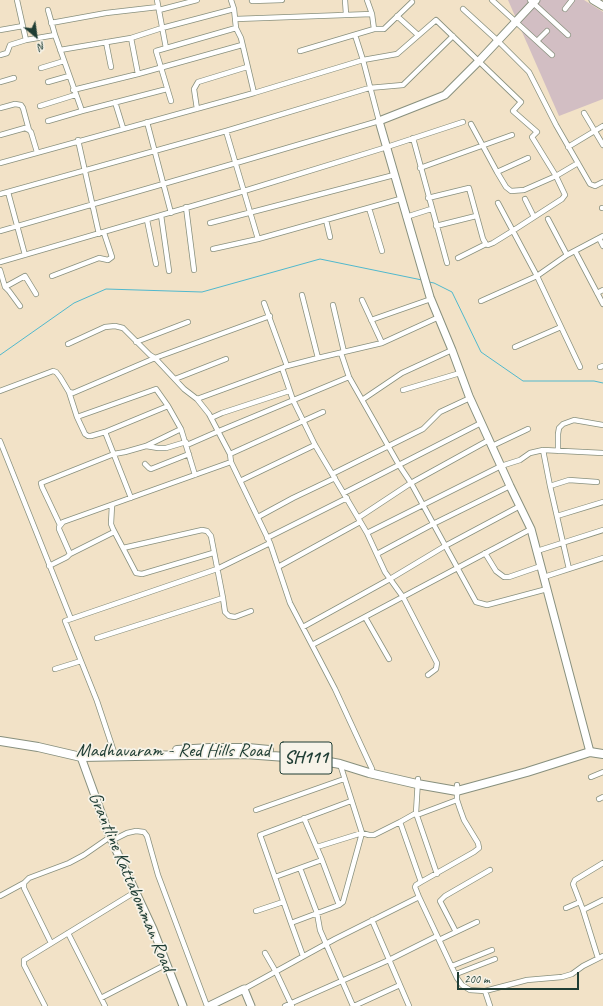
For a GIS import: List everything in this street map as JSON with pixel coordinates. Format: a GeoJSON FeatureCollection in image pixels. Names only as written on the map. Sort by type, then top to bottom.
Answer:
{"type":"FeatureCollection","features":[{"type":"Feature","properties":{"kind":"main road","name":"Madhavaram - Red Hills Road"},"geometry":{"type":"LineString","coordinates":[[0,737],[87,753],[248,748],[317,754],[344,760],[371,771]]}},
{"type":"Feature","properties":{"kind":"main road","name":"Madhavaram - Red Hills Road"},"geometry":{"type":"LineString","coordinates":[[0,741],[38,747],[81,757],[245,754],[314,759],[417,782],[457,788],[534,768],[590,750],[603,750]]}},
{"type":"Feature","properties":{"kind":"main road","name":"Madhavaram - Red Hills Road"},"geometry":{"type":"LineString","coordinates":[[590,750],[603,754]]}},
{"type":"Feature","properties":{"kind":"street"},"geometry":{"type":"LineString","coordinates":[[17,0],[26,40]]}},
{"type":"Feature","properties":{"kind":"street"},"geometry":{"type":"LineString","coordinates":[[157,0],[166,48]]}},
{"type":"Feature","properties":{"kind":"street"},"geometry":{"type":"LineString","coordinates":[[51,23],[106,13],[159,8],[197,0]]}},
{"type":"Feature","properties":{"kind":"street"},"geometry":{"type":"LineString","coordinates":[[231,0],[236,19],[236,28],[241,38],[254,93]]}},
{"type":"Feature","properties":{"kind":"street"},"geometry":{"type":"LineString","coordinates":[[253,0],[252,1],[282,0]]}},
{"type":"Feature","properties":{"kind":"street"},"geometry":{"type":"LineString","coordinates":[[345,0],[346,14]]}},
{"type":"Feature","properties":{"kind":"street"},"geometry":{"type":"LineString","coordinates":[[367,0],[372,14],[374,29]]}},
{"type":"Feature","properties":{"kind":"street"},"geometry":{"type":"LineString","coordinates":[[492,0],[552,55]]}},
{"type":"Feature","properties":{"kind":"street"},"geometry":{"type":"LineString","coordinates":[[565,8],[572,0]]}},
{"type":"Feature","properties":{"kind":"street"},"geometry":{"type":"LineString","coordinates":[[593,0],[603,6]]}},
{"type":"Feature","properties":{"kind":"street"},"geometry":{"type":"LineString","coordinates":[[0,231],[379,121],[445,95],[479,62],[534,1],[568,35]]}},
{"type":"Feature","properties":{"kind":"street"},"geometry":{"type":"LineString","coordinates":[[300,51],[374,29],[384,29],[412,2]]}},
{"type":"Feature","properties":{"kind":"street"},"geometry":{"type":"LineString","coordinates":[[60,50],[131,38],[162,28],[234,9]]}},
{"type":"Feature","properties":{"kind":"street"},"geometry":{"type":"LineString","coordinates":[[463,9],[529,72],[568,147],[590,184],[595,186],[603,182]]}},
{"type":"Feature","properties":{"kind":"street"},"geometry":{"type":"LineString","coordinates":[[48,10],[74,92],[82,111]]}},
{"type":"Feature","properties":{"kind":"street"},"geometry":{"type":"LineString","coordinates":[[236,19],[372,14]]}},
{"type":"Feature","properties":{"kind":"street"},"geometry":{"type":"LineString","coordinates":[[397,16],[418,35]]}},
{"type":"Feature","properties":{"kind":"street"},"geometry":{"type":"LineString","coordinates":[[0,163],[78,140],[254,93],[362,60],[397,54],[436,20],[521,102],[514,111],[537,132],[532,137],[556,176],[564,193],[564,197],[493,243],[486,244],[458,258]]}},
{"type":"Feature","properties":{"kind":"street"},"geometry":{"type":"LineString","coordinates":[[0,30],[23,26]]}},
{"type":"Feature","properties":{"kind":"street"},"geometry":{"type":"LineString","coordinates":[[171,101],[156,51],[236,28]]}},
{"type":"Feature","properties":{"kind":"street"},"geometry":{"type":"LineString","coordinates":[[537,41],[547,31]]}},
{"type":"Feature","properties":{"kind":"street"},"geometry":{"type":"LineString","coordinates":[[0,55],[7,53],[10,45],[26,40],[55,35]]}},
{"type":"Feature","properties":{"kind":"street"},"geometry":{"type":"LineString","coordinates":[[355,35],[387,147],[400,199],[430,298],[439,317],[470,398],[531,529],[590,750]]}},
{"type":"Feature","properties":{"kind":"street"},"geometry":{"type":"LineString","coordinates":[[0,194],[369,88],[403,85],[453,36]]}},
{"type":"Feature","properties":{"kind":"street"},"geometry":{"type":"LineString","coordinates":[[131,38],[138,74]]}},
{"type":"Feature","properties":{"kind":"street"},"geometry":{"type":"LineString","coordinates":[[106,42],[111,68]]}},
{"type":"Feature","properties":{"kind":"street"},"geometry":{"type":"LineString","coordinates":[[40,106],[74,92],[242,45]]}},
{"type":"Feature","properties":{"kind":"street"},"geometry":{"type":"LineString","coordinates":[[42,68],[64,61]]}},
{"type":"Feature","properties":{"kind":"street"},"geometry":{"type":"LineString","coordinates":[[197,109],[194,89],[198,82],[248,68]]}},
{"type":"Feature","properties":{"kind":"street"},"geometry":{"type":"LineString","coordinates":[[48,82],[69,76]]}},
{"type":"Feature","properties":{"kind":"street"},"geometry":{"type":"LineString","coordinates":[[0,82],[14,78]]}},
{"type":"Feature","properties":{"kind":"street"},"geometry":{"type":"LineString","coordinates":[[48,122],[82,111],[167,89]]}},
{"type":"Feature","properties":{"kind":"street"},"geometry":{"type":"LineString","coordinates":[[115,102],[123,128]]}},
{"type":"Feature","properties":{"kind":"street"},"geometry":{"type":"LineString","coordinates":[[0,108],[15,104],[21,105],[37,152]]}},
{"type":"Feature","properties":{"kind":"street"},"geometry":{"type":"LineString","coordinates":[[584,113],[603,145]]}},
{"type":"Feature","properties":{"kind":"street"},"geometry":{"type":"LineString","coordinates":[[147,122],[171,212]]}},
{"type":"Feature","properties":{"kind":"street"},"geometry":{"type":"LineString","coordinates":[[0,262],[244,191],[463,122]]}},
{"type":"Feature","properties":{"kind":"street"},"geometry":{"type":"LineString","coordinates":[[471,124],[497,172],[509,190],[524,190],[556,176],[578,163]]}},
{"type":"Feature","properties":{"kind":"street"},"geometry":{"type":"LineString","coordinates":[[568,147],[603,126]]}},
{"type":"Feature","properties":{"kind":"street"},"geometry":{"type":"LineString","coordinates":[[0,134],[26,128],[29,130]]}},
{"type":"Feature","properties":{"kind":"street"},"geometry":{"type":"LineString","coordinates":[[226,130],[258,239]]}},
{"type":"Feature","properties":{"kind":"street"},"geometry":{"type":"LineString","coordinates":[[420,168],[512,135]]}},
{"type":"Feature","properties":{"kind":"street"},"geometry":{"type":"LineString","coordinates":[[413,138],[447,264]]}},
{"type":"Feature","properties":{"kind":"street"},"geometry":{"type":"LineString","coordinates":[[52,276],[99,258],[108,260],[112,257],[101,233],[92,204],[78,140]]}},
{"type":"Feature","properties":{"kind":"street"},"geometry":{"type":"LineString","coordinates":[[497,172],[528,158]]}},
{"type":"Feature","properties":{"kind":"street"},"geometry":{"type":"LineString","coordinates":[[210,223],[394,175]]}},
{"type":"Feature","properties":{"kind":"street"},"geometry":{"type":"LineString","coordinates":[[428,198],[469,188],[476,216],[486,244]]}},
{"type":"Feature","properties":{"kind":"street"},"geometry":{"type":"LineString","coordinates":[[8,192],[25,255]]}},
{"type":"Feature","properties":{"kind":"street"},"geometry":{"type":"LineString","coordinates":[[213,249],[258,239],[400,199]]}},
{"type":"Feature","properties":{"kind":"street"},"geometry":{"type":"LineString","coordinates":[[525,199],[534,217]]}},
{"type":"Feature","properties":{"kind":"street"},"geometry":{"type":"LineString","coordinates":[[498,203],[514,230],[580,367]]}},
{"type":"Feature","properties":{"kind":"street"},"geometry":{"type":"LineString","coordinates":[[186,207],[194,270]]}},
{"type":"Feature","properties":{"kind":"street"},"geometry":{"type":"LineString","coordinates":[[369,208],[382,251]]}},
{"type":"Feature","properties":{"kind":"street"},"geometry":{"type":"LineString","coordinates":[[406,217],[431,209]]}},
{"type":"Feature","properties":{"kind":"street"},"geometry":{"type":"LineString","coordinates":[[161,215],[169,271]]}},
{"type":"Feature","properties":{"kind":"street"},"geometry":{"type":"LineString","coordinates":[[436,226],[476,216]]}},
{"type":"Feature","properties":{"kind":"street"},"geometry":{"type":"LineString","coordinates":[[548,219],[567,255]]}},
{"type":"Feature","properties":{"kind":"street"},"geometry":{"type":"LineString","coordinates":[[147,220],[156,264]]}},
{"type":"Feature","properties":{"kind":"street"},"geometry":{"type":"LineString","coordinates":[[326,220],[330,237]]}},
{"type":"Feature","properties":{"kind":"street"},"geometry":{"type":"LineString","coordinates":[[481,301],[537,276],[567,255],[601,237],[603,246]]}},
{"type":"Feature","properties":{"kind":"street"},"geometry":{"type":"LineString","coordinates":[[575,251],[603,304]]}},
{"type":"Feature","properties":{"kind":"street"},"geometry":{"type":"LineString","coordinates":[[0,270],[5,287],[10,291],[20,306]]}},
{"type":"Feature","properties":{"kind":"street"},"geometry":{"type":"LineString","coordinates":[[5,287],[25,276],[36,294]]}},
{"type":"Feature","properties":{"kind":"street"},"geometry":{"type":"LineString","coordinates":[[597,293],[603,290]]}},
{"type":"Feature","properties":{"kind":"street"},"geometry":{"type":"LineString","coordinates":[[302,295],[318,358]]}},
{"type":"Feature","properties":{"kind":"street"},"geometry":{"type":"LineString","coordinates":[[371,320],[430,298]]}},
{"type":"Feature","properties":{"kind":"street"},"geometry":{"type":"LineString","coordinates":[[362,300],[382,343]]}},
{"type":"Feature","properties":{"kind":"street"},"geometry":{"type":"LineString","coordinates":[[264,303],[266,312],[270,316],[285,367],[289,390],[293,400],[315,445],[367,533],[390,579],[403,597],[437,663],[436,669],[428,675]]}},
{"type":"Feature","properties":{"kind":"street"},"geometry":{"type":"LineString","coordinates":[[333,305],[349,377],[388,447],[423,505],[474,600],[487,605],[547,589]]}},
{"type":"Feature","properties":{"kind":"street"},"geometry":{"type":"LineString","coordinates":[[69,392],[73,393],[81,390],[155,358],[270,316]]}},
{"type":"Feature","properties":{"kind":"street"},"geometry":{"type":"LineString","coordinates":[[197,399],[285,367],[382,343],[439,317]]}},
{"type":"Feature","properties":{"kind":"street"},"geometry":{"type":"LineString","coordinates":[[136,342],[188,322]]}},
{"type":"Feature","properties":{"kind":"street"},"geometry":{"type":"LineString","coordinates":[[68,344],[95,331],[105,328],[115,326],[123,328],[136,342],[155,358],[184,389],[197,399],[212,418],[270,543],[290,603],[312,645],[371,771]]}},
{"type":"Feature","properties":{"kind":"street"},"geometry":{"type":"LineString","coordinates":[[515,347],[561,327]]}},
{"type":"Feature","properties":{"kind":"street"},"geometry":{"type":"LineString","coordinates":[[362,400],[402,373],[452,350]]}},
{"type":"Feature","properties":{"kind":"street"},"geometry":{"type":"LineString","coordinates":[[175,379],[226,359]]}},
{"type":"Feature","properties":{"kind":"street"},"geometry":{"type":"LineString","coordinates":[[0,391],[53,371],[56,372],[69,392],[77,416],[86,435],[91,436],[105,432],[168,406]]}},
{"type":"Feature","properties":{"kind":"street"},"geometry":{"type":"LineString","coordinates":[[403,390],[460,373]]}},
{"type":"Feature","properties":{"kind":"street"},"geometry":{"type":"LineString","coordinates":[[146,446],[166,448],[186,444],[349,377]]}},
{"type":"Feature","properties":{"kind":"street"},"geometry":{"type":"LineString","coordinates":[[77,416],[154,389],[158,391],[168,406],[180,429],[195,475]]}},
{"type":"Feature","properties":{"kind":"street"},"geometry":{"type":"LineString","coordinates":[[212,418],[222,413],[289,390]]}},
{"type":"Feature","properties":{"kind":"street"},"geometry":{"type":"LineString","coordinates":[[258,517],[423,429],[440,412],[470,398]]}},
{"type":"Feature","properties":{"kind":"street"},"geometry":{"type":"LineString","coordinates":[[230,454],[323,412]]}},
{"type":"Feature","properties":{"kind":"street"},"geometry":{"type":"LineString","coordinates":[[558,451],[559,428],[563,424],[574,420],[603,425]]}},
{"type":"Feature","properties":{"kind":"street"},"geometry":{"type":"LineString","coordinates":[[344,493],[481,423]]}},
{"type":"Feature","properties":{"kind":"street"},"geometry":{"type":"LineString","coordinates":[[70,554],[59,529],[60,524],[41,482],[114,454],[146,446],[180,429]]}},
{"type":"Feature","properties":{"kind":"street"},"geometry":{"type":"LineString","coordinates":[[278,568],[359,520],[411,484],[490,443],[528,429]]}},
{"type":"Feature","properties":{"kind":"street"},"geometry":{"type":"LineString","coordinates":[[105,432],[131,498]]}},
{"type":"Feature","properties":{"kind":"street"},"geometry":{"type":"LineString","coordinates":[[0,441],[70,618]]}},
{"type":"Feature","properties":{"kind":"street"},"geometry":{"type":"LineString","coordinates":[[240,481],[315,445]]}},
{"type":"Feature","properties":{"kind":"street"},"geometry":{"type":"LineString","coordinates":[[543,450],[569,569]]}},
{"type":"Feature","properties":{"kind":"street"},"geometry":{"type":"LineString","coordinates":[[367,533],[501,466],[520,460],[530,453],[543,450],[603,453]]}},
{"type":"Feature","properties":{"kind":"street"},"geometry":{"type":"LineString","coordinates":[[145,464],[151,469],[189,454]]}},
{"type":"Feature","properties":{"kind":"street"},"geometry":{"type":"LineString","coordinates":[[60,524],[232,462]]}},
{"type":"Feature","properties":{"kind":"street"},"geometry":{"type":"LineString","coordinates":[[550,486],[569,480],[597,482]]}},
{"type":"Feature","properties":{"kind":"street"},"geometry":{"type":"LineString","coordinates":[[377,554],[433,524],[510,486]]}},
{"type":"Feature","properties":{"kind":"street"},"geometry":{"type":"LineString","coordinates":[[267,538],[347,498]]}},
{"type":"Feature","properties":{"kind":"street"},"geometry":{"type":"LineString","coordinates":[[557,516],[603,502]]}},
{"type":"Feature","properties":{"kind":"street"},"geometry":{"type":"LineString","coordinates":[[112,505],[111,524],[114,532],[134,571],[139,574],[214,553]]}},
{"type":"Feature","properties":{"kind":"street"},"geometry":{"type":"LineString","coordinates":[[303,627],[390,579],[445,546],[520,506]]}},
{"type":"Feature","properties":{"kind":"street"},"geometry":{"type":"LineString","coordinates":[[312,645],[531,529]]}},
{"type":"Feature","properties":{"kind":"street"},"geometry":{"type":"LineString","coordinates":[[123,548],[205,530],[211,536],[225,612],[229,616],[235,616],[251,611]]}},
{"type":"Feature","properties":{"kind":"street"},"geometry":{"type":"LineString","coordinates":[[537,551],[603,530]]}},
{"type":"Feature","properties":{"kind":"street"},"geometry":{"type":"LineString","coordinates":[[49,566],[114,532]]}},
{"type":"Feature","properties":{"kind":"street"},"geometry":{"type":"LineString","coordinates":[[114,752],[97,701],[65,621],[70,618],[217,569],[270,543]]}},
{"type":"Feature","properties":{"kind":"street"},"geometry":{"type":"LineString","coordinates":[[485,553],[496,571],[504,577],[541,566]]}},
{"type":"Feature","properties":{"kind":"street"},"geometry":{"type":"LineString","coordinates":[[544,577],[603,558]]}},
{"type":"Feature","properties":{"kind":"street"},"geometry":{"type":"LineString","coordinates":[[97,638],[223,598]]}},
{"type":"Feature","properties":{"kind":"street"},"geometry":{"type":"LineString","coordinates":[[365,617],[389,660]]}},
{"type":"Feature","properties":{"kind":"street"},"geometry":{"type":"LineString","coordinates":[[55,669],[81,660]]}},
{"type":"Feature","properties":{"kind":"street","name":"Grantline Kattabomman Road"},"geometry":{"type":"LineString","coordinates":[[81,757],[110,839],[153,929],[183,1006]]}},
{"type":"Feature","properties":{"kind":"street"},"geometry":{"type":"LineString","coordinates":[[290,923],[339,905],[343,902],[362,833],[340,764]]}},
{"type":"Feature","properties":{"kind":"street"},"geometry":{"type":"LineString","coordinates":[[591,777],[603,772]]}},
{"type":"Feature","properties":{"kind":"street"},"geometry":{"type":"LineString","coordinates":[[256,810],[344,778]]}},
{"type":"Feature","properties":{"kind":"street"},"geometry":{"type":"LineString","coordinates":[[417,782],[417,814],[437,874]]}},
{"type":"Feature","properties":{"kind":"street"},"geometry":{"type":"LineString","coordinates":[[457,788],[457,800],[464,820],[479,846],[474,852],[421,882],[415,887],[456,974],[462,985],[470,990],[485,991],[527,980],[562,977],[572,974],[583,966],[601,957],[573,882],[603,863]]}},
{"type":"Feature","properties":{"kind":"street"},"geometry":{"type":"LineString","coordinates":[[317,847],[362,833],[374,835],[417,814],[457,800]]}},
{"type":"Feature","properties":{"kind":"street"},"geometry":{"type":"LineString","coordinates":[[303,956],[260,836],[351,801]]}},
{"type":"Feature","properties":{"kind":"street"},"geometry":{"type":"LineString","coordinates":[[304,818],[317,847],[339,905]]}},
{"type":"Feature","properties":{"kind":"street"},"geometry":{"type":"LineString","coordinates":[[400,822],[421,882]]}},
{"type":"Feature","properties":{"kind":"street"},"geometry":{"type":"LineString","coordinates":[[0,896],[24,883],[29,878],[69,863],[110,839],[126,833],[136,831],[144,832],[147,836],[158,875],[208,1006],[244,989],[303,956],[419,897]]}},
{"type":"Feature","properties":{"kind":"street"},"geometry":{"type":"LineString","coordinates":[[275,877],[322,860]]}},
{"type":"Feature","properties":{"kind":"street"},"geometry":{"type":"LineString","coordinates":[[300,868],[317,913],[320,930],[353,1006],[400,985]]}},
{"type":"Feature","properties":{"kind":"street"},"geometry":{"type":"LineString","coordinates":[[456,932],[440,901],[445,896],[490,870]]}},
{"type":"Feature","properties":{"kind":"street"},"geometry":{"type":"LineString","coordinates":[[24,883],[24,888],[51,943]]}},
{"type":"Feature","properties":{"kind":"street"},"geometry":{"type":"LineString","coordinates":[[45,1006],[24,962],[26,958],[136,892]]}},
{"type":"Feature","properties":{"kind":"street"},"geometry":{"type":"LineString","coordinates":[[583,910],[603,900]]}},
{"type":"Feature","properties":{"kind":"street"},"geometry":{"type":"LineString","coordinates":[[256,912],[283,902]]}},
{"type":"Feature","properties":{"kind":"street"},"geometry":{"type":"LineString","coordinates":[[566,908],[580,902]]}},
{"type":"Feature","properties":{"kind":"street"},"geometry":{"type":"LineString","coordinates":[[372,920],[409,1006]]}},
{"type":"Feature","properties":{"kind":"street"},"geometry":{"type":"LineString","coordinates":[[285,1006],[292,1005],[341,981],[477,922]]}},
{"type":"Feature","properties":{"kind":"street"},"geometry":{"type":"LineString","coordinates":[[68,933],[105,1006]]}},
{"type":"Feature","properties":{"kind":"street"},"geometry":{"type":"LineString","coordinates":[[452,966],[492,950]]}},
{"type":"Feature","properties":{"kind":"street"},"geometry":{"type":"LineString","coordinates":[[265,954],[276,972],[292,1005]]}},
{"type":"Feature","properties":{"kind":"street"},"geometry":{"type":"LineString","coordinates":[[456,974],[495,959]]}},
{"type":"Feature","properties":{"kind":"street"},"geometry":{"type":"LineString","coordinates":[[101,998],[167,964]]}},
{"type":"Feature","properties":{"kind":"street"},"geometry":{"type":"LineString","coordinates":[[244,989],[252,1006]]}},
{"type":"Feature","properties":{"kind":"street"},"geometry":{"type":"LineString","coordinates":[[485,991],[490,1006]]}},
{"type":"Feature","properties":{"kind":"shaded area"},"geometry":{"type":"Polygon","coordinates":[[[508,0],[584,0],[603,12],[603,99],[559,116],[508,0]]]}},
{"type":"Feature","properties":{"kind":"waterway"},"geometry":{"type":"LineString","coordinates":[[0,355],[74,303],[106,289],[202,292],[320,259],[422,280]]}},
{"type":"Feature","properties":{"kind":"waterway"},"geometry":{"type":"LineString","coordinates":[[429,282],[452,292],[481,352],[523,381],[594,381],[603,383]]}}]}
